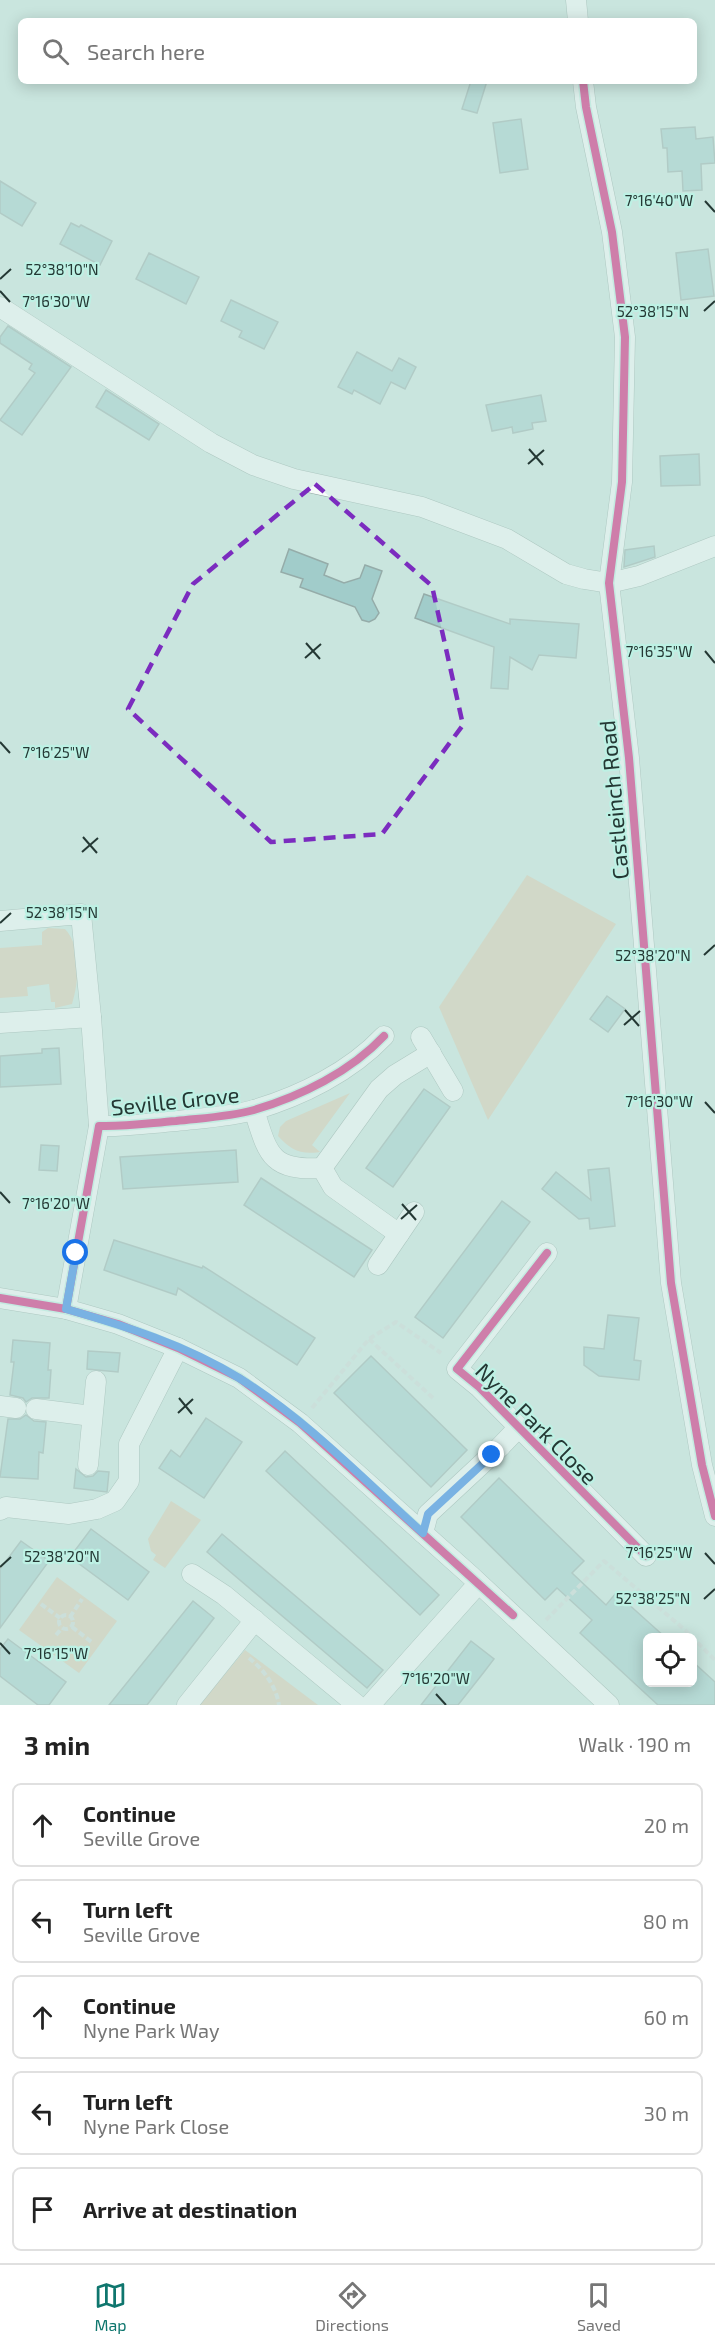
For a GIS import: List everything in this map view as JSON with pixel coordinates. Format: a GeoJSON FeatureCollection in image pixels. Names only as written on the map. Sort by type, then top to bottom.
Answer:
{"type":"FeatureCollection","features":[{"type":"Feature","properties":{"kind":"street"},"geometry":{"type":"LineString","coordinates":[[576,0],[578,18]]}},
{"type":"Feature","properties":{"kind":"street","name":"Castleinch Road"},"geometry":{"type":"LineString","coordinates":[[583,84],[612,232],[625,337],[622,482],[609,583],[629,758],[671,1283],[702,1465],[715,1516]]}},
{"type":"Feature","properties":{"kind":"street"},"geometry":{"type":"LineString","coordinates":[[0,308],[211,443],[253,465],[294,478],[422,507],[507,539],[566,574],[609,583],[639,576],[715,546]]}},
{"type":"Feature","properties":{"kind":"street"},"geometry":{"type":"LineString","coordinates":[[0,921],[81,914],[99,1126]]}},
{"type":"Feature","properties":{"kind":"street"},"geometry":{"type":"LineString","coordinates":[[0,1023],[91,1017]]}},
{"type":"Feature","properties":{"kind":"street","name":"Seville Grove"},"geometry":{"type":"LineString","coordinates":[[66,1309],[99,1126],[122,1126],[225,1116],[254,1110],[318,1084],[346,1068],[384,1036]]}},
{"type":"Feature","properties":{"kind":"street"},"geometry":{"type":"LineString","coordinates":[[399,1234],[333,1187],[322,1168],[379,1089],[426,1045],[453,1091]]}},
{"type":"Feature","properties":{"kind":"street","name":"Seville Grove"},"geometry":{"type":"LineString","coordinates":[[254,1110],[264,1139],[275,1160],[299,1169],[322,1168]]}},
{"type":"Feature","properties":{"kind":"street"},"geometry":{"type":"LineString","coordinates":[[378,1265],[414,1212]]}},
{"type":"Feature","properties":{"kind":"street","name":"Nyne Park Close"},"geometry":{"type":"LineString","coordinates":[[547,1253],[457,1369],[646,1556]]}},
{"type":"Feature","properties":{"kind":"street"},"geometry":{"type":"LineString","coordinates":[[0,1298],[66,1309],[118,1324],[178,1348],[239,1378],[296,1419],[609,1705]]}},
{"type":"Feature","properties":{"kind":"street"},"geometry":{"type":"LineString","coordinates":[[0,1510],[6,1508],[69,1514],[97,1509],[115,1502],[129,1481],[129,1444],[178,1348]]}},
{"type":"Feature","properties":{"kind":"street"},"geometry":{"type":"LineString","coordinates":[[88,1465],[96,1381]]}},
{"type":"Feature","properties":{"kind":"street"},"geometry":{"type":"LineString","coordinates":[[36,1409],[92,1416]]}},
{"type":"Feature","properties":{"kind":"street","name":"Nyne Park Close"},"geometry":{"type":"LineString","coordinates":[[423,1533],[428,1514],[518,1428]]}},
{"type":"Feature","properties":{"kind":"street"},"geometry":{"type":"LineString","coordinates":[[192,1574],[224,1595],[357,1705]]}},
{"type":"Feature","properties":{"kind":"street"},"geometry":{"type":"LineString","coordinates":[[370,1705],[478,1584]]}},
{"type":"Feature","properties":{"kind":"street"},"geometry":{"type":"LineString","coordinates":[[187,1705],[255,1620]]}},
{"type":"Feature","properties":{"kind":"path"},"geometry":{"type":"LineString","coordinates":[[296,1419],[369,1339],[396,1322],[441,1353]]}},
{"type":"Feature","properties":{"kind":"path"},"geometry":{"type":"LineString","coordinates":[[369,1339],[433,1398]]}},
{"type":"Feature","properties":{"kind":"path"},"geometry":{"type":"LineString","coordinates":[[546,1620],[604,1561],[685,1630],[715,1660]]}},
{"type":"Feature","properties":{"kind":"path"},"geometry":{"type":"LineString","coordinates":[[70,1617],[82,1599]]}},
{"type":"Feature","properties":{"kind":"path"},"geometry":{"type":"LineString","coordinates":[[41,1604],[60,1618]]}},
{"type":"Feature","properties":{"kind":"path"},"geometry":{"type":"LineString","coordinates":[[60,1618],[70,1617]]}},
{"type":"Feature","properties":{"kind":"path"},"geometry":{"type":"LineString","coordinates":[[70,1617],[73,1622],[72,1627]]}},
{"type":"Feature","properties":{"kind":"path"},"geometry":{"type":"LineString","coordinates":[[60,1618],[62,1628]]}},
{"type":"Feature","properties":{"kind":"path"},"geometry":{"type":"LineString","coordinates":[[62,1628],[72,1627]]}},
{"type":"Feature","properties":{"kind":"path"},"geometry":{"type":"LineString","coordinates":[[72,1627],[93,1642]]}},
{"type":"Feature","properties":{"kind":"path"},"geometry":{"type":"LineString","coordinates":[[56,1635],[62,1628]]}},
{"type":"Feature","properties":{"kind":"path"},"geometry":{"type":"LineString","coordinates":[[235,1645],[259,1666],[277,1691],[279,1705]]}},
{"type":"Feature","properties":{"kind":"highlighted area"},"geometry":{"type":"Polygon","coordinates":[[[315,484],[432,586],[463,725],[382,834],[271,842],[128,709],[193,584],[315,484]]]}},
{"type":"Feature","properties":{"kind":"shaded area"},"geometry":{"type":"Polygon","coordinates":[[[527,875],[616,924],[488,1120],[439,1007],[527,875]]]}},
{"type":"Feature","properties":{"kind":"shaded area"},"geometry":{"type":"Polygon","coordinates":[[[48,928],[65,929],[74,945],[78,965],[72,1004],[55,1008],[55,1002],[51,1002],[49,984],[27,987],[28,996],[0,998],[0,948],[42,945],[42,932],[48,928]]]}},
{"type":"Feature","properties":{"kind":"shaded area"},"geometry":{"type":"Polygon","coordinates":[[[350,1093],[312,1145],[320,1152],[307,1153],[296,1150],[278,1136],[280,1127],[286,1121],[350,1093]]]}},
{"type":"Feature","properties":{"kind":"shaded area"},"geometry":{"type":"Polygon","coordinates":[[[171,1501],[201,1520],[165,1568],[153,1560],[156,1555],[151,1551],[148,1539],[171,1501]]]}},
{"type":"Feature","properties":{"kind":"shaded area"},"geometry":{"type":"Polygon","coordinates":[[[57,1577],[117,1621],[79,1673],[19,1630],[57,1577]]]}},
{"type":"Feature","properties":{"kind":"shaded area"},"geometry":{"type":"Polygon","coordinates":[[[245,1650],[318,1705],[199,1705],[245,1650]]]}},
{"type":"Feature","properties":{"kind":"building"},"geometry":{"type":"Polygon","coordinates":[[[470,84],[486,84],[477,113],[462,109],[470,84]]]}},
{"type":"Feature","properties":{"kind":"building"},"geometry":{"type":"Polygon","coordinates":[[[521,119],[528,169],[500,173],[493,123],[521,119]]]}},
{"type":"Feature","properties":{"kind":"building"},"geometry":{"type":"Polygon","coordinates":[[[695,127],[696,139],[713,137],[715,163],[701,164],[702,190],[683,191],[682,171],[668,172],[667,148],[663,148],[661,129],[695,127]]]}},
{"type":"Feature","properties":{"kind":"building"},"geometry":{"type":"Polygon","coordinates":[[[0,181],[36,203],[22,226],[0,213],[0,181]]]}},
{"type":"Feature","properties":{"kind":"building"},"geometry":{"type":"Polygon","coordinates":[[[71,223],[79,227],[81,225],[112,241],[100,265],[60,244],[71,223]]]}},
{"type":"Feature","properties":{"kind":"building"},"geometry":{"type":"Polygon","coordinates":[[[708,249],[714,296],[681,300],[676,253],[708,249]]]}},
{"type":"Feature","properties":{"kind":"building"},"geometry":{"type":"Polygon","coordinates":[[[149,253],[199,277],[186,304],[136,279],[149,253]]]}},
{"type":"Feature","properties":{"kind":"building"},"geometry":{"type":"Polygon","coordinates":[[[231,300],[278,322],[264,349],[239,337],[242,331],[221,321],[231,300]]]}},
{"type":"Feature","properties":{"kind":"building"},"geometry":{"type":"Polygon","coordinates":[[[8,326],[71,367],[22,435],[0,420],[35,373],[29,369],[32,364],[0,343],[0,337],[8,326]]]}},
{"type":"Feature","properties":{"kind":"building"},"geometry":{"type":"Polygon","coordinates":[[[357,352],[392,371],[399,358],[416,367],[405,389],[391,382],[380,404],[354,390],[352,394],[338,387],[357,352]]]}},
{"type":"Feature","properties":{"kind":"building"},"geometry":{"type":"Polygon","coordinates":[[[106,390],[159,424],[149,440],[96,407],[106,390]]]}},
{"type":"Feature","properties":{"kind":"building"},"geometry":{"type":"Polygon","coordinates":[[[541,395],[546,421],[532,423],[533,429],[513,433],[512,427],[492,431],[486,405],[541,395]]]}},
{"type":"Feature","properties":{"kind":"building"},"geometry":{"type":"Polygon","coordinates":[[[699,454],[700,485],[661,486],[660,456],[699,454]]]}},
{"type":"Feature","properties":{"kind":"building"},"geometry":{"type":"Polygon","coordinates":[[[654,546],[655,557],[624,567],[625,550],[654,546]]]}},
{"type":"Feature","properties":{"kind":"building"},"geometry":{"type":"Polygon","coordinates":[[[289,549],[328,564],[324,575],[344,583],[360,578],[365,565],[382,571],[372,599],[379,613],[375,619],[369,622],[362,620],[355,607],[300,587],[303,579],[281,572],[289,549]]]}},
{"type":"Feature","properties":{"kind":"building"},"geometry":{"type":"Polygon","coordinates":[[[424,594],[510,624],[510,619],[579,624],[576,658],[539,655],[532,670],[510,657],[508,689],[491,688],[494,647],[415,618],[424,594]]]}},
{"type":"Feature","properties":{"kind":"building"},"geometry":{"type":"Polygon","coordinates":[[[607,996],[625,1009],[608,1032],[590,1019],[607,996]]]}},
{"type":"Feature","properties":{"kind":"building"},"geometry":{"type":"Polygon","coordinates":[[[59,1048],[61,1084],[0,1087],[0,1056],[42,1053],[42,1049],[59,1048]]]}},
{"type":"Feature","properties":{"kind":"building"},"geometry":{"type":"Polygon","coordinates":[[[424,1089],[450,1107],[393,1187],[366,1168],[424,1089]]]}},
{"type":"Feature","properties":{"kind":"building"},"geometry":{"type":"Polygon","coordinates":[[[41,1145],[59,1146],[57,1171],[39,1170],[41,1145]]]}},
{"type":"Feature","properties":{"kind":"building"},"geometry":{"type":"Polygon","coordinates":[[[236,1150],[238,1182],[123,1189],[120,1157],[236,1150]]]}},
{"type":"Feature","properties":{"kind":"building"},"geometry":{"type":"Polygon","coordinates":[[[609,1168],[615,1226],[590,1229],[589,1218],[579,1219],[542,1189],[556,1172],[591,1200],[588,1170],[609,1168]]]}},
{"type":"Feature","properties":{"kind":"building"},"geometry":{"type":"Polygon","coordinates":[[[261,1178],[372,1250],[354,1277],[244,1205],[261,1178]]]}},
{"type":"Feature","properties":{"kind":"building"},"geometry":{"type":"Polygon","coordinates":[[[502,1201],[530,1222],[443,1338],[415,1317],[502,1201]]]}},
{"type":"Feature","properties":{"kind":"building"},"geometry":{"type":"Polygon","coordinates":[[[114,1240],[202,1268],[203,1266],[315,1338],[297,1365],[178,1288],[176,1295],[104,1270],[114,1240]]]}},
{"type":"Feature","properties":{"kind":"building"},"geometry":{"type":"Polygon","coordinates":[[[608,1315],[639,1318],[634,1360],[641,1361],[639,1380],[599,1376],[584,1365],[584,1347],[604,1349],[608,1315]]]}},
{"type":"Feature","properties":{"kind":"building"},"geometry":{"type":"Polygon","coordinates":[[[13,1340],[50,1343],[49,1398],[32,1398],[26,1402],[23,1398],[10,1395],[14,1362],[11,1362],[13,1340]]]}},
{"type":"Feature","properties":{"kind":"building"},"geometry":{"type":"Polygon","coordinates":[[[88,1351],[120,1353],[118,1372],[87,1369],[88,1351]]]}},
{"type":"Feature","properties":{"kind":"building"},"geometry":{"type":"Polygon","coordinates":[[[371,1356],[467,1450],[431,1487],[334,1393],[371,1356]]]}},
{"type":"Feature","properties":{"kind":"building"},"geometry":{"type":"Polygon","coordinates":[[[26,1415],[34,1421],[46,1422],[43,1453],[39,1452],[38,1479],[0,1477],[8,1419],[20,1419],[26,1415]]]}},
{"type":"Feature","properties":{"kind":"building"},"geometry":{"type":"Polygon","coordinates":[[[206,1418],[242,1442],[204,1498],[159,1468],[171,1450],[180,1457],[206,1418]]]}},
{"type":"Feature","properties":{"kind":"building"},"geometry":{"type":"Polygon","coordinates":[[[285,1451],[439,1595],[420,1615],[266,1471],[285,1451]]]}},
{"type":"Feature","properties":{"kind":"building"},"geometry":{"type":"Polygon","coordinates":[[[76,1469],[86,1477],[93,1476],[98,1471],[109,1472],[107,1492],[74,1488],[76,1469]]]}},
{"type":"Feature","properties":{"kind":"building"},"geometry":{"type":"Polygon","coordinates":[[[499,1478],[584,1561],[572,1573],[606,1605],[616,1593],[660,1633],[643,1633],[643,1687],[697,1687],[697,1666],[715,1682],[715,1705],[658,1705],[580,1633],[592,1620],[557,1588],[545,1600],[461,1517],[499,1478]]]}},
{"type":"Feature","properties":{"kind":"building"},"geometry":{"type":"Polygon","coordinates":[[[91,1529],[149,1572],[128,1600],[70,1557],[91,1529]]]}},
{"type":"Feature","properties":{"kind":"building"},"geometry":{"type":"Polygon","coordinates":[[[222,1534],[383,1670],[367,1688],[207,1552],[222,1534]]]}},
{"type":"Feature","properties":{"kind":"building"},"geometry":{"type":"Polygon","coordinates":[[[21,1541],[49,1561],[0,1628],[0,1569],[21,1541]]]}},
{"type":"Feature","properties":{"kind":"building"},"geometry":{"type":"Polygon","coordinates":[[[193,1601],[214,1618],[147,1705],[109,1705],[193,1601]]]}},
{"type":"Feature","properties":{"kind":"building"},"geometry":{"type":"Polygon","coordinates":[[[8,1639],[66,1682],[49,1705],[38,1705],[0,1676],[0,1649],[8,1639]]]}},
{"type":"Feature","properties":{"kind":"building"},"geometry":{"type":"Polygon","coordinates":[[[471,1641],[494,1659],[484,1672],[458,1705],[421,1705],[471,1641]]]}},
{"type":"Feature","properties":{"kind":"cycle path"},"geometry":{"type":"LineString","coordinates":[[583,84],[612,232],[625,337],[622,482],[609,583],[629,758],[671,1283],[702,1465],[715,1516]]}},
{"type":"Feature","properties":{"kind":"cycle path"},"geometry":{"type":"LineString","coordinates":[[66,1309],[99,1126],[206,1118],[254,1110],[289,1098],[340,1072],[371,1049],[384,1036]]}},
{"type":"Feature","properties":{"kind":"cycle path"},"geometry":{"type":"LineString","coordinates":[[547,1253],[457,1369],[479,1387],[646,1556]]}},
{"type":"Feature","properties":{"kind":"cycle path"},"geometry":{"type":"LineString","coordinates":[[0,1298],[66,1309],[118,1324],[178,1348],[239,1378],[300,1423],[513,1615]]}},
{"type":"Feature","properties":{"kind":"route"},"geometry":{"type":"LineString","coordinates":[[76,1253],[66,1309],[118,1324],[178,1348],[239,1378],[300,1423],[423,1533],[428,1514],[492,1455]]}}]}
